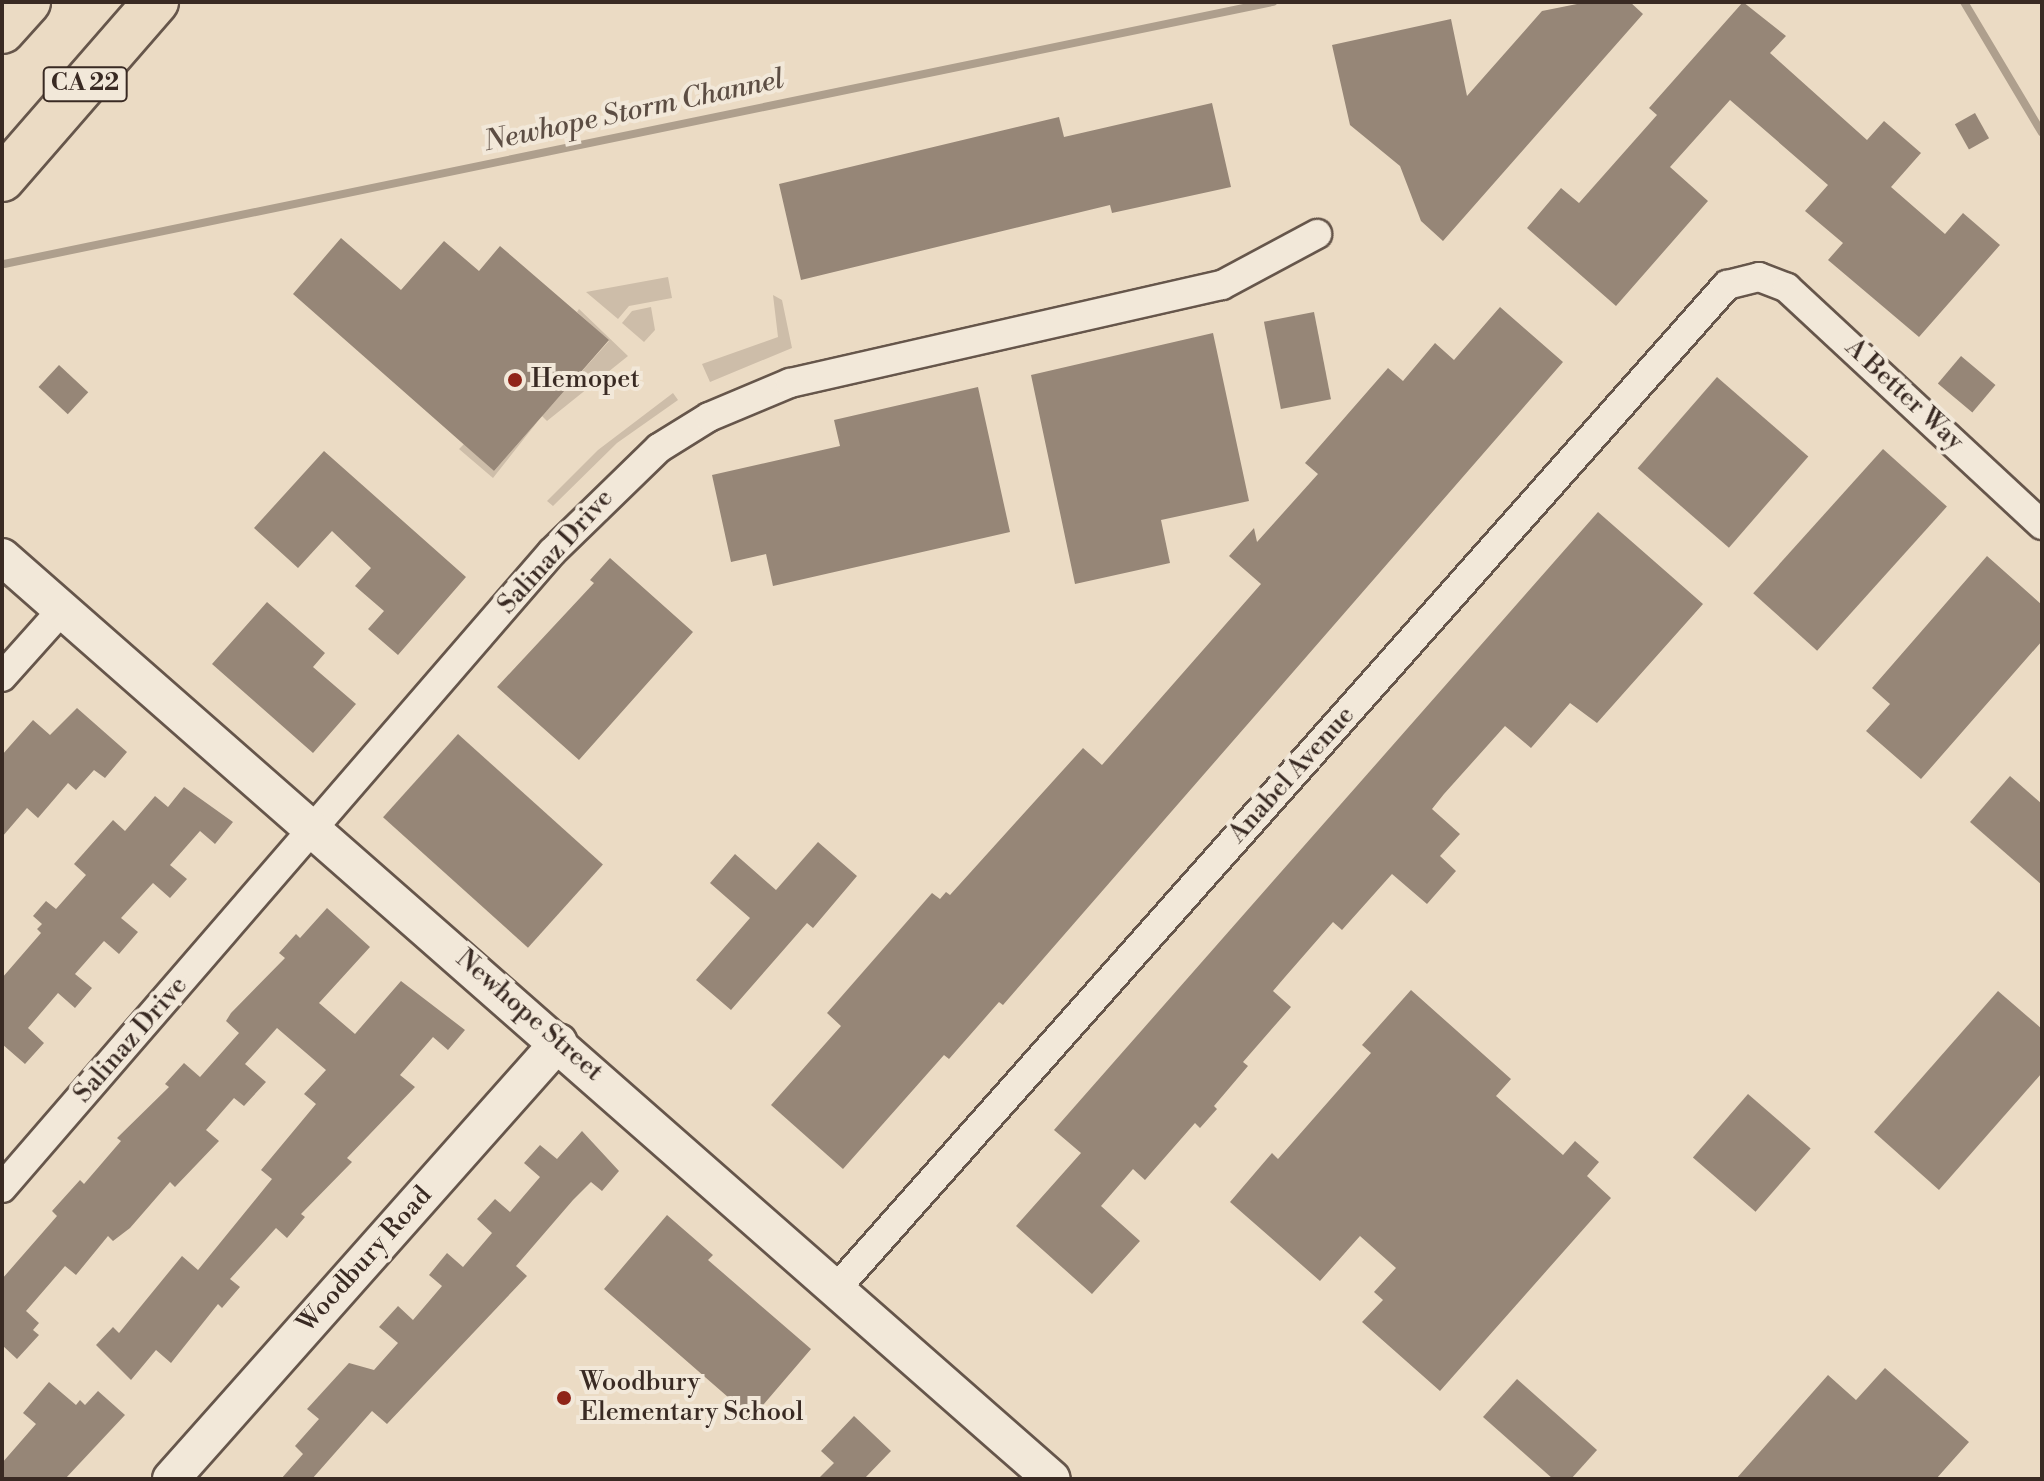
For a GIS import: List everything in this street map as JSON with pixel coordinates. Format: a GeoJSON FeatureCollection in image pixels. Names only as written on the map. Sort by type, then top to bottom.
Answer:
{"type":"FeatureCollection","features":[{"type":"Feature","properties":{"kind":"highway"},"geometry":{"type":"LineString","coordinates":[[2,31],[28,2]]}},
{"type":"Feature","properties":{"kind":"highway","name":"CA 22"},"geometry":{"type":"LineString","coordinates":[[8,172],[156,2]]}},
{"type":"Feature","properties":{"kind":"street","name":"Salinaz Drive"},"geometry":{"type":"LineString","coordinates":[[2,1188],[584,517],[659,448],[709,417],[814,377],[1222,285],[1317,234]]}},
{"type":"Feature","properties":{"kind":"street","name":"A Better Way"},"geometry":{"type":"LineString","coordinates":[[1759,277],[1787,288],[2042,525]]}},
{"type":"Feature","properties":{"kind":"street","name":"Anabel Avenue"},"geometry":{"type":"LineString","coordinates":[[835,1290],[1727,285],[1759,277]]}},
{"type":"Feature","properties":{"kind":"street","name":"Newhope Street"},"geometry":{"type":"LineString","coordinates":[[2,557],[559,1042],[835,1290],[1052,1479]]}},
{"type":"Feature","properties":{"kind":"street"},"geometry":{"type":"LineString","coordinates":[[2,677],[62,610]]}},
{"type":"Feature","properties":{"kind":"street","name":"Woodbury Road"},"geometry":{"type":"LineString","coordinates":[[171,1479],[559,1042]]}},
{"type":"Feature","properties":{"kind":"shaded area"},"geometry":{"type":"Polygon","coordinates":[[[668,277],[672,298],[629,306],[618,319],[586,292],[668,277]]]}},
{"type":"Feature","properties":{"kind":"shaded area"},"geometry":{"type":"Polygon","coordinates":[[[773,295],[782,300],[792,348],[710,382],[702,364],[778,337],[773,295]]]}},
{"type":"Feature","properties":{"kind":"shaded area"},"geometry":{"type":"Polygon","coordinates":[[[651,307],[655,330],[644,342],[622,323],[632,311],[651,307]]]}},
{"type":"Feature","properties":{"kind":"shaded area"},"geometry":{"type":"Polygon","coordinates":[[[579,309],[628,356],[547,421],[542,416],[609,341],[577,312],[579,309]]]}},
{"type":"Feature","properties":{"kind":"shaded area"},"geometry":{"type":"Polygon","coordinates":[[[673,393],[678,400],[617,443],[553,506],[547,501],[598,450],[673,393]]]}},
{"type":"Feature","properties":{"kind":"shaded area"},"geometry":{"type":"Polygon","coordinates":[[[538,421],[493,478],[459,449],[464,444],[494,471],[538,421]]]}},
{"type":"Feature","properties":{"kind":"building"},"geometry":{"type":"Polygon","coordinates":[[[1587,2],[1630,2],[1643,14],[1443,241],[1421,221],[1400,166],[1350,125],[1332,45],[1451,19],[1467,96],[1542,11],[1587,2]]]}},
{"type":"Feature","properties":{"kind":"building"},"geometry":{"type":"Polygon","coordinates":[[[1743,2],[1786,36],[1770,53],[1867,140],[1884,121],[1921,153],[1891,187],[1945,234],[1963,213],[2000,245],[1919,337],[1828,260],[1843,243],[1805,211],[1828,185],[1730,100],[1670,167],[1708,201],[1616,306],[1527,228],[1561,188],[1579,203],[1657,115],[1649,108],[1743,2]]]}},
{"type":"Feature","properties":{"kind":"building"},"geometry":{"type":"Polygon","coordinates":[[[1212,103],[1231,187],[1112,213],[1110,205],[801,280],[779,184],[1059,117],[1064,137],[1212,103]]]}},
{"type":"Feature","properties":{"kind":"building"},"geometry":{"type":"Polygon","coordinates":[[[1975,113],[1989,138],[1969,150],[1955,124],[1975,113]]]}},
{"type":"Feature","properties":{"kind":"building"},"geometry":{"type":"Polygon","coordinates":[[[341,238],[401,290],[444,241],[479,271],[500,246],[609,340],[494,471],[293,294],[341,238]]]}},
{"type":"Feature","properties":{"kind":"building"},"geometry":{"type":"Polygon","coordinates":[[[1500,307],[1563,362],[1003,1005],[999,1002],[949,1059],[944,1055],[843,1169],[771,1105],[841,1026],[827,1013],[932,893],[940,899],[946,892],[950,895],[1083,748],[1102,765],[1261,584],[1229,556],[1254,528],[1257,542],[1318,474],[1305,463],[1388,368],[1403,381],[1435,343],[1454,360],[1500,307]]]}},
{"type":"Feature","properties":{"kind":"building"},"geometry":{"type":"Polygon","coordinates":[[[1314,312],[1331,399],[1281,409],[1264,322],[1314,312]]]}},
{"type":"Feature","properties":{"kind":"building"},"geometry":{"type":"Polygon","coordinates":[[[1213,333],[1249,501],[1161,520],[1170,563],[1075,584],[1031,375],[1213,333]]]}},
{"type":"Feature","properties":{"kind":"building"},"geometry":{"type":"Polygon","coordinates":[[[1961,356],[1995,385],[1972,413],[1938,384],[1961,356]]]}},
{"type":"Feature","properties":{"kind":"building"},"geometry":{"type":"Polygon","coordinates":[[[59,365],[88,392],[68,414],[39,387],[59,365]]]}},
{"type":"Feature","properties":{"kind":"building"},"geometry":{"type":"Polygon","coordinates":[[[1717,377],[1808,456],[1729,548],[1638,468],[1717,377]]]}},
{"type":"Feature","properties":{"kind":"building"},"geometry":{"type":"Polygon","coordinates":[[[978,387],[1010,532],[773,586],[766,554],[731,562],[712,475],[840,446],[834,420],[978,387]]]}},
{"type":"Feature","properties":{"kind":"building"},"geometry":{"type":"Polygon","coordinates":[[[1883,449],[1947,507],[1817,651],[1753,593],[1883,449]]]}},
{"type":"Feature","properties":{"kind":"building"},"geometry":{"type":"Polygon","coordinates":[[[324,451],[466,577],[398,655],[368,629],[384,611],[355,586],[371,568],[332,531],[298,568],[254,528],[324,451]]]}},
{"type":"Feature","properties":{"kind":"building"},"geometry":{"type":"Polygon","coordinates":[[[1598,512],[1703,604],[1597,723],[1570,703],[1531,748],[1505,726],[1444,794],[1432,809],[1460,834],[1440,856],[1456,871],[1427,904],[1392,874],[1342,930],[1333,922],[1285,977],[1273,991],[1291,1007],[1243,1062],[1248,1066],[1214,1106],[1217,1109],[1200,1128],[1195,1123],[1145,1180],[1133,1169],[1101,1206],[1140,1241],[1092,1294],[1016,1226],[1081,1153],[1054,1130],[1598,512]]]}},
{"type":"Feature","properties":{"kind":"building"},"geometry":{"type":"Polygon","coordinates":[[[1987,556],[2042,605],[2042,641],[1921,779],[1866,731],[1890,704],[1872,688],[1987,556]]]}},
{"type":"Feature","properties":{"kind":"building"},"geometry":{"type":"Polygon","coordinates":[[[610,558],[693,632],[579,760],[497,687],[594,583],[590,580],[610,558]]]}},
{"type":"Feature","properties":{"kind":"building"},"geometry":{"type":"Polygon","coordinates":[[[267,602],[325,653],[313,667],[356,704],[313,753],[212,664],[267,602]]]}},
{"type":"Feature","properties":{"kind":"building"},"geometry":{"type":"Polygon","coordinates":[[[77,708],[127,752],[105,778],[94,770],[76,790],[68,783],[38,818],[27,808],[2,837],[2,755],[33,720],[50,735],[77,708]]]}},
{"type":"Feature","properties":{"kind":"building"},"geometry":{"type":"Polygon","coordinates":[[[458,734],[603,864],[528,948],[383,817],[458,734]]]}},
{"type":"Feature","properties":{"kind":"building"},"geometry":{"type":"Polygon","coordinates":[[[2010,776],[2042,804],[2042,885],[1970,822],[2010,776]]]}},
{"type":"Feature","properties":{"kind":"building"},"geometry":{"type":"Polygon","coordinates":[[[184,787],[233,822],[215,844],[200,831],[170,865],[187,879],[170,898],[153,883],[121,918],[138,932],[119,954],[104,941],[75,974],[92,988],[75,1008],[58,993],[28,1028],[44,1043],[25,1064],[2,1044],[2,978],[41,933],[37,929],[42,924],[33,916],[46,901],[56,909],[86,875],[74,864],[113,820],[125,831],[155,796],[168,807],[184,787]]]}},
{"type":"Feature","properties":{"kind":"building"},"geometry":{"type":"Polygon","coordinates":[[[818,842],[857,876],[813,928],[807,923],[731,1010],[696,980],[750,918],[710,883],[735,854],[776,890],[818,842]]]}},
{"type":"Feature","properties":{"kind":"building"},"geometry":{"type":"Polygon","coordinates":[[[327,908],[370,947],[319,1003],[355,1034],[401,981],[465,1030],[448,1050],[433,1037],[400,1075],[415,1087],[347,1158],[352,1162],[301,1214],[305,1217],[287,1238],[276,1228],[230,1279],[240,1287],[222,1308],[218,1304],[171,1363],[156,1350],[131,1380],[96,1345],[113,1327],[119,1333],[182,1256],[198,1270],[272,1179],[261,1170],[316,1104],[304,1094],[326,1070],[277,1028],[245,1064],[266,1082],[244,1106],[234,1098],[206,1130],[219,1141],[175,1187],[170,1182],[130,1228],[113,1241],[108,1236],[76,1275],[65,1266],[26,1311],[39,1323],[33,1330],[39,1335],[17,1359],[2,1345],[2,1279],[57,1216],[52,1211],[80,1180],[84,1184],[121,1141],[117,1138],[169,1087],[165,1084],[184,1063],[200,1077],[239,1033],[226,1021],[231,1013],[285,958],[279,953],[296,934],[300,938],[327,908]]]}},
{"type":"Feature","properties":{"kind":"building"},"geometry":{"type":"Polygon","coordinates":[[[1411,990],[1511,1079],[1496,1096],[1563,1155],[1575,1141],[1599,1162],[1587,1176],[1611,1198],[1440,1391],[1362,1322],[1383,1300],[1374,1292],[1396,1268],[1360,1236],[1320,1281],[1230,1202],[1272,1153],[1278,1159],[1371,1053],[1362,1045],[1411,990]]]}},
{"type":"Feature","properties":{"kind":"building"},"geometry":{"type":"Polygon","coordinates":[[[1998,991],[2042,1029],[2042,1073],[1939,1190],[1874,1132],[1998,991]]]}},
{"type":"Feature","properties":{"kind":"building"},"geometry":{"type":"Polygon","coordinates":[[[1748,1094],[1811,1148],[1756,1212],[1693,1157],[1748,1094]]]}},
{"type":"Feature","properties":{"kind":"building"},"geometry":{"type":"Polygon","coordinates":[[[582,1131],[619,1171],[602,1191],[591,1182],[573,1200],[516,1266],[527,1276],[387,1424],[372,1411],[312,1479],[281,1479],[303,1454],[295,1446],[319,1419],[307,1409],[349,1363],[374,1370],[398,1343],[379,1327],[398,1306],[413,1320],[442,1286],[429,1275],[447,1253],[463,1267],[492,1233],[477,1219],[495,1199],[510,1212],[540,1177],[524,1163],[540,1145],[557,1159],[582,1131]]]}},
{"type":"Feature","properties":{"kind":"building"},"geometry":{"type":"Polygon","coordinates":[[[667,1215],[713,1255],[708,1260],[811,1349],[752,1418],[604,1289],[667,1215]]]}},
{"type":"Feature","properties":{"kind":"building"},"geometry":{"type":"Polygon","coordinates":[[[1885,1368],[1969,1442],[1936,1479],[1736,1479],[1828,1375],[1856,1400],[1885,1368]]]}},
{"type":"Feature","properties":{"kind":"building"},"geometry":{"type":"Polygon","coordinates":[[[1517,1379],[1597,1450],[1571,1479],[1553,1479],[1483,1417],[1517,1379]]]}},
{"type":"Feature","properties":{"kind":"building"},"geometry":{"type":"Polygon","coordinates":[[[49,1382],[76,1405],[80,1400],[85,1405],[98,1391],[125,1415],[65,1479],[2,1479],[2,1463],[36,1424],[23,1413],[49,1382]]]}},
{"type":"Feature","properties":{"kind":"building"},"geometry":{"type":"Polygon","coordinates":[[[854,1416],[891,1451],[864,1479],[818,1479],[834,1463],[821,1451],[854,1416]]]}},
{"type":"Feature","properties":{"kind":"waterway","name":"Newhope Storm Channel"},"geometry":{"type":"LineString","coordinates":[[4,264],[1273,2]]}},
{"type":"Feature","properties":{"kind":"waterway"},"geometry":{"type":"LineString","coordinates":[[1964,2],[2042,133]]}},
{"type":"Feature","properties":{"kind":"place","name":"Hemopet"},"geometry":{"type":"Point","coordinates":[515,380]}},
{"type":"Feature","properties":{"kind":"place","name":"Woodbury Elementary School"},"geometry":{"type":"Point","coordinates":[564,1398]}}]}
